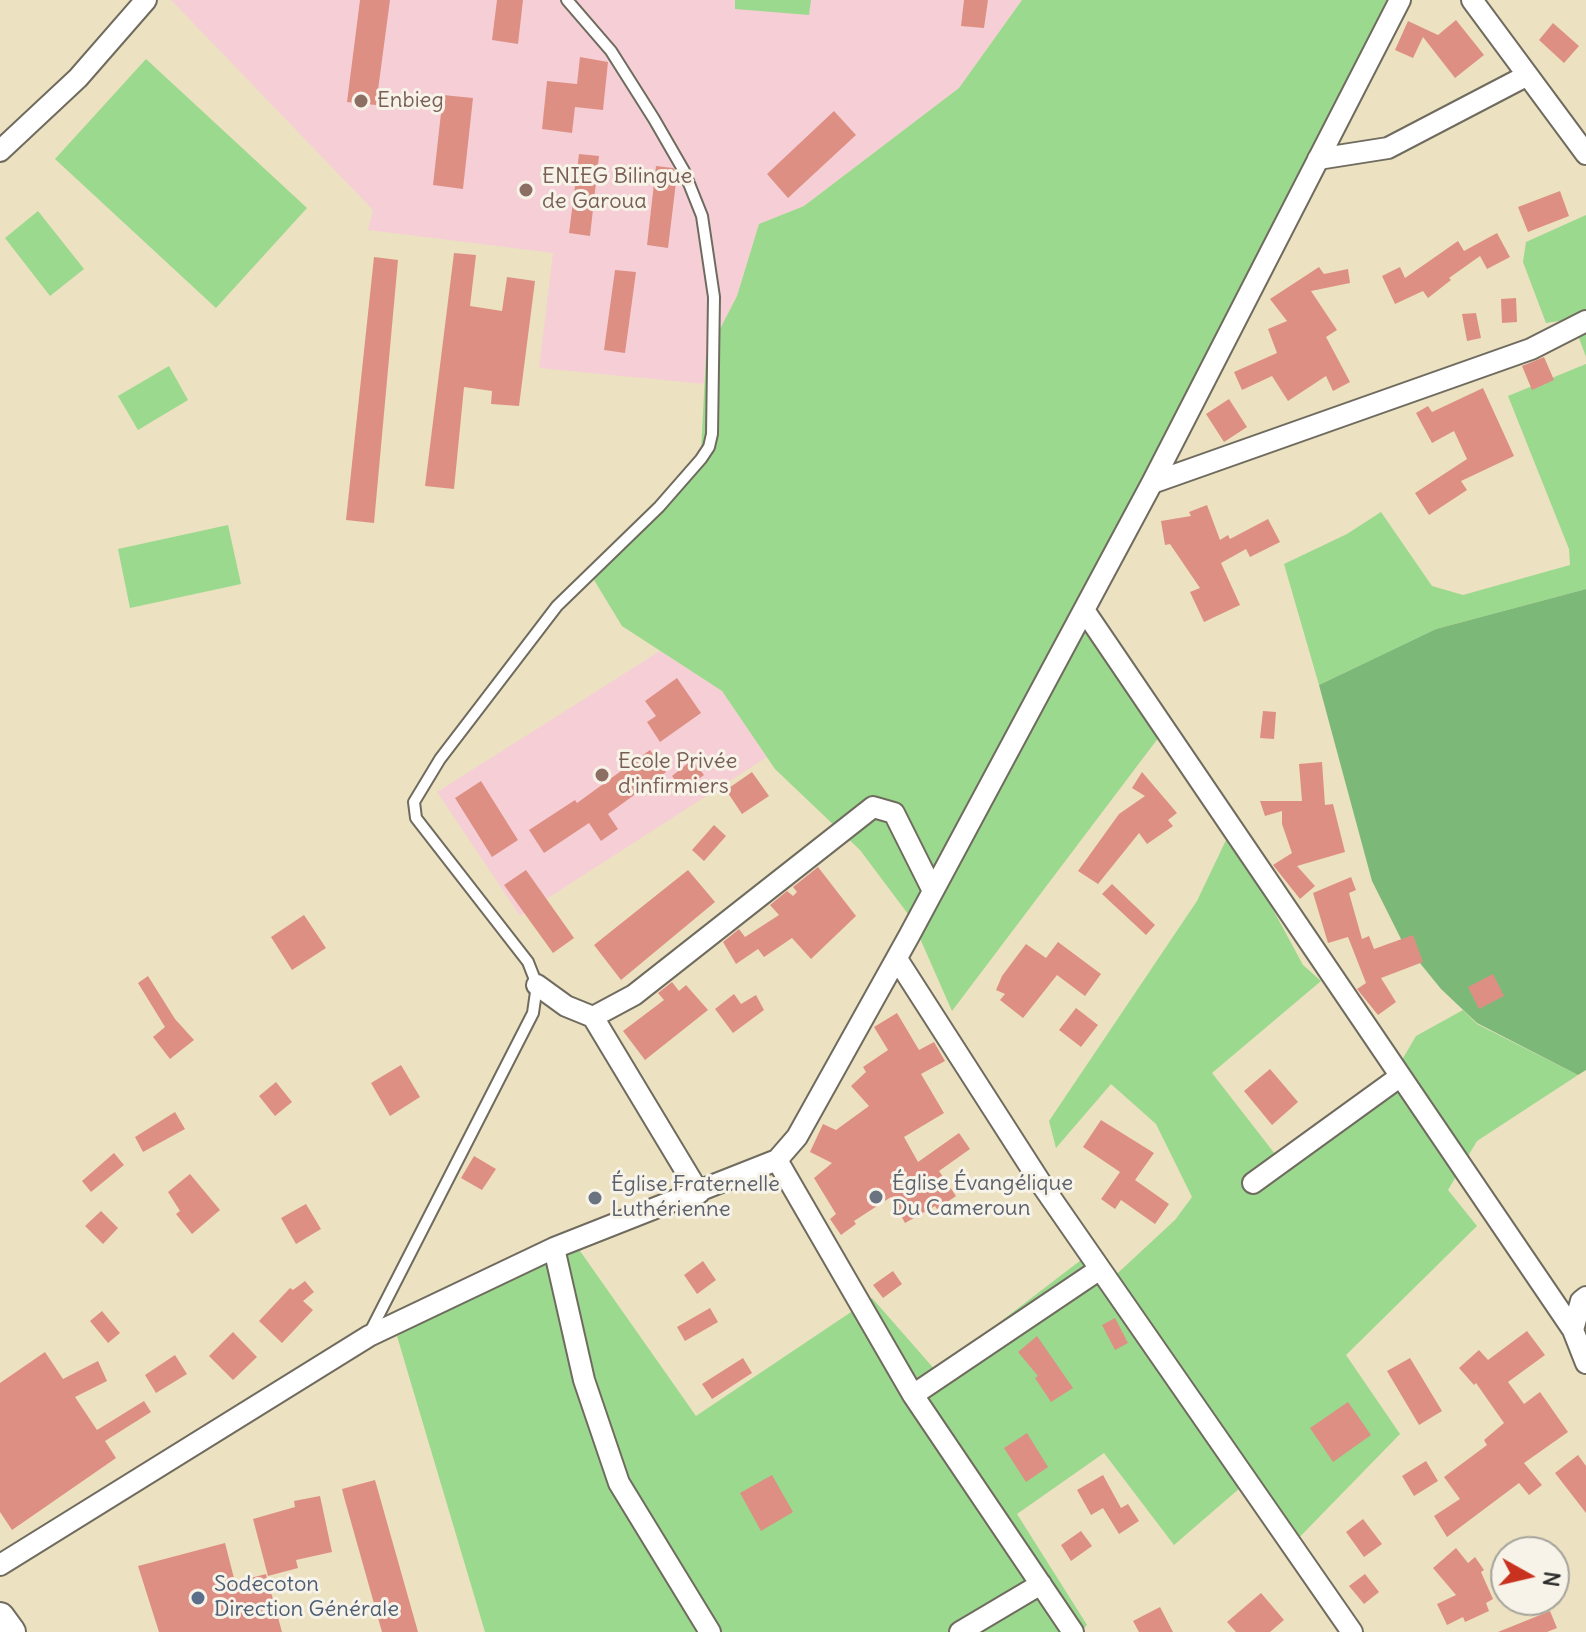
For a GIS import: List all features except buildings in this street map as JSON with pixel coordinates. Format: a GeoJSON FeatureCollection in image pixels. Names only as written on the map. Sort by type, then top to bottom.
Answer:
{"type":"FeatureCollection","features":[{"type":"Feature","properties":{"kind":"main road"},"geometry":{"type":"LineString","coordinates":[[0,1617],[11,1632]]}},
{"type":"Feature","properties":{"kind":"street"},"geometry":{"type":"LineString","coordinates":[[0,151],[78,78],[146,0]]}},
{"type":"Feature","properties":{"kind":"street"},"geometry":{"type":"LineString","coordinates":[[0,1565],[369,1336],[554,1248],[777,1160],[797,1137],[897,959],[1152,483],[1400,0]]}},
{"type":"Feature","properties":{"kind":"street"},"geometry":{"type":"LineString","coordinates":[[1472,0],[1526,76],[1577,126],[1586,154]]}},
{"type":"Feature","properties":{"kind":"street"},"geometry":{"type":"LineString","coordinates":[[1318,159],[1388,148],[1526,76]]}},
{"type":"Feature","properties":{"kind":"street"},"geometry":{"type":"LineString","coordinates":[[1152,483],[1531,349],[1586,321]]}},
{"type":"Feature","properties":{"kind":"street"},"geometry":{"type":"LineString","coordinates":[[1084,610],[1398,1078],[1573,1330],[1586,1363]]}},
{"type":"Feature","properties":{"kind":"street"},"geometry":{"type":"LineString","coordinates":[[593,1017],[634,995],[873,807],[894,813],[933,891]]}},
{"type":"Feature","properties":{"kind":"street"},"geometry":{"type":"LineString","coordinates":[[897,959],[1100,1269],[1352,1632]]}},
{"type":"Feature","properties":{"kind":"street"},"geometry":{"type":"LineString","coordinates":[[537,985],[566,1006],[593,1017],[699,1193]]}},
{"type":"Feature","properties":{"kind":"street"},"geometry":{"type":"LineString","coordinates":[[1253,1183],[1398,1078]]}},
{"type":"Feature","properties":{"kind":"street"},"geometry":{"type":"LineString","coordinates":[[777,1160],[913,1395],[1073,1632]]}},
{"type":"Feature","properties":{"kind":"street"},"geometry":{"type":"LineString","coordinates":[[554,1248],[584,1380],[619,1483],[710,1632]]}},
{"type":"Feature","properties":{"kind":"street"},"geometry":{"type":"LineString","coordinates":[[913,1395],[1100,1269]]}},
{"type":"Feature","properties":{"kind":"street"},"geometry":{"type":"LineString","coordinates":[[1573,1330],[1581,1301],[1586,1297]]}},
{"type":"Feature","properties":{"kind":"street"},"geometry":{"type":"LineString","coordinates":[[960,1632],[1041,1584]]}},
{"type":"Feature","properties":{"kind":"lane"},"geometry":{"type":"LineString","coordinates":[[369,1336],[533,1013],[537,985],[528,962],[416,818],[414,802],[440,759],[557,606],[659,507],[709,447],[713,409],[714,297],[702,216],[684,171],[654,119],[611,51],[567,0]]}},
{"type":"Feature","properties":{"kind":"shaded area","name":"ENIEG Bilingue de Garoua"},"geometry":{"type":"Polygon","coordinates":[[[171,0],[1022,0],[959,88],[804,206],[759,224],[737,296],[706,356],[704,384],[539,368],[553,253],[368,230],[373,210],[171,0]]]}},
{"type":"Feature","properties":{"kind":"shaded area","name":"Ecole Privée d'infirmiers"},"geometry":{"type":"Polygon","coordinates":[[[660,651],[722,691],[767,757],[520,916],[437,792],[660,651]]]}},
{"type":"Feature","properties":{"kind":"green space"},"geometry":{"type":"Polygon","coordinates":[[[735,0],[811,0],[809,15],[735,9],[735,0]]]}},
{"type":"Feature","properties":{"kind":"green space"},"geometry":{"type":"Polygon","coordinates":[[[1022,0],[1406,0],[1091,615],[1162,733],[952,1011],[911,918],[860,850],[775,769],[722,691],[622,626],[594,580],[701,451],[706,356],[737,296],[759,224],[804,206],[959,88],[1022,0]]]}},
{"type":"Feature","properties":{"kind":"green space"},"geometry":{"type":"Polygon","coordinates":[[[146,59],[307,208],[216,308],[55,159],[146,59]]]}},
{"type":"Feature","properties":{"kind":"green space"},"geometry":{"type":"Polygon","coordinates":[[[38,211],[84,269],[50,296],[5,238],[38,211]]]}},
{"type":"Feature","properties":{"kind":"green space"},"geometry":{"type":"Polygon","coordinates":[[[1586,215],[1586,357],[1572,319],[1546,323],[1523,262],[1526,242],[1586,215]]]}},
{"type":"Feature","properties":{"kind":"green space"},"geometry":{"type":"Polygon","coordinates":[[[1586,364],[1586,589],[1436,629],[1319,685],[1284,564],[1347,534],[1381,512],[1432,586],[1463,595],[1570,565],[1569,549],[1508,396],[1586,364]]]}},
{"type":"Feature","properties":{"kind":"green space"},"geometry":{"type":"Polygon","coordinates":[[[169,366],[188,400],[138,430],[118,396],[169,366]]]}},
{"type":"Feature","properties":{"kind":"green space"},"geometry":{"type":"Polygon","coordinates":[[[228,525],[241,584],[130,608],[118,549],[228,525]]]}},
{"type":"Feature","properties":{"kind":"green space"},"geometry":{"type":"Polygon","coordinates":[[[1586,589],[1586,1070],[1578,1075],[1477,1023],[1441,989],[1402,941],[1372,881],[1319,685],[1436,629],[1586,589]]]}},
{"type":"Feature","properties":{"kind":"green space"},"geometry":{"type":"Polygon","coordinates":[[[1227,838],[1258,882],[1303,965],[1321,981],[1212,1073],[1282,1163],[1399,1065],[1416,1036],[1463,1010],[1477,1024],[1578,1075],[1477,1141],[1448,1190],[1477,1226],[1346,1355],[1400,1434],[1287,1550],[1240,1488],[1174,1545],[1104,1453],[1017,1514],[1087,1625],[1080,1632],[485,1632],[397,1336],[573,1241],[696,1416],[872,1298],[936,1371],[1085,1257],[1107,1283],[1175,1220],[1192,1197],[1156,1124],[1111,1084],[1056,1148],[1049,1121],[1197,901],[1227,838]]]}},
{"type":"Feature","properties":{"kind":"place","name":"Enbieg"},"geometry":{"type":"Point","coordinates":[361,101]}},
{"type":"Feature","properties":{"kind":"place","name":"ENIEG Bilingue de Garoua"},"geometry":{"type":"Point","coordinates":[526,190]}},
{"type":"Feature","properties":{"kind":"place","name":"Ecole Privée d'infirmiers"},"geometry":{"type":"Point","coordinates":[602,775]}},
{"type":"Feature","properties":{"kind":"place","name":"Église Évangélique Du Cameroun"},"geometry":{"type":"Point","coordinates":[876,1197]}},
{"type":"Feature","properties":{"kind":"place","name":"Église Fraternelle Luthérienne"},"geometry":{"type":"Point","coordinates":[595,1198]}},
{"type":"Feature","properties":{"kind":"place","name":"Sodecoton Direction Générale"},"geometry":{"type":"Point","coordinates":[198,1598]}}]}
